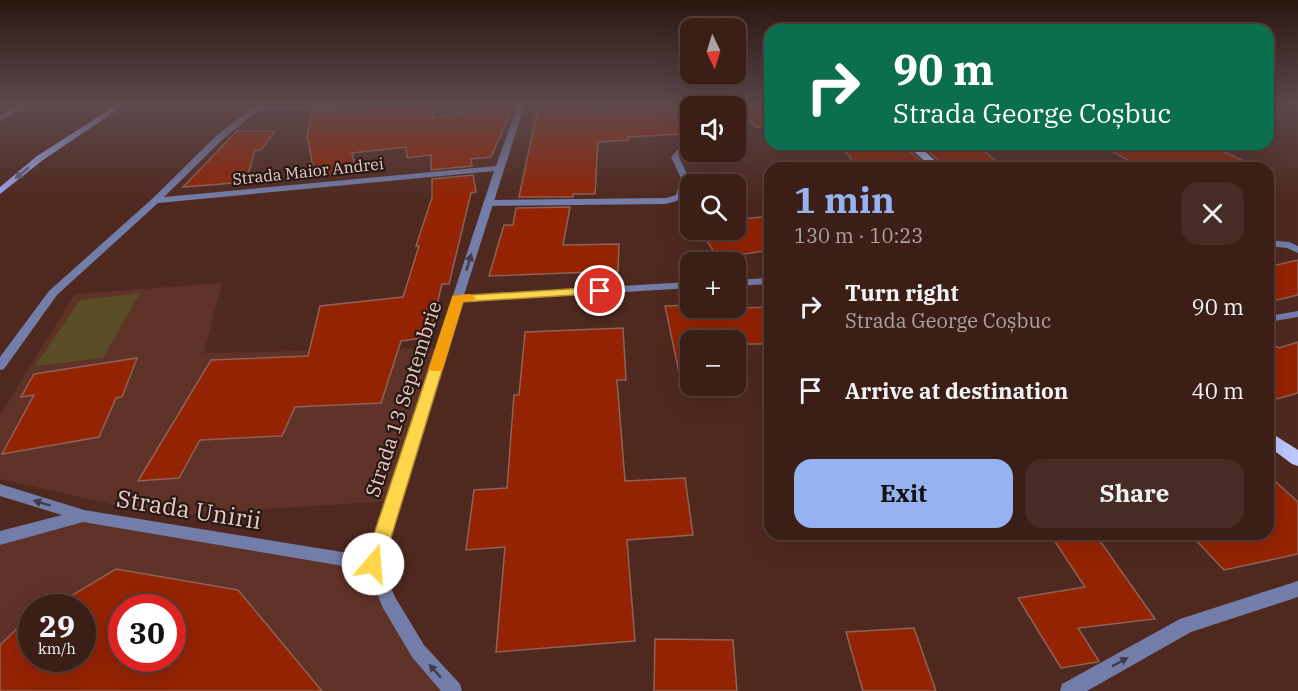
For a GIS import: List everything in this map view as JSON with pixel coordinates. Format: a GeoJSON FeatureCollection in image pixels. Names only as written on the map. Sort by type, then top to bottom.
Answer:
{"type":"FeatureCollection","features":[{"type":"Feature","properties":{"kind":"main road"},"geometry":{"type":"LineString","coordinates":[[917,150],[931,162]]}},
{"type":"Feature","properties":{"kind":"main road"},"geometry":{"type":"LineString","coordinates":[[1274,441],[1298,459]]}},
{"type":"Feature","properties":{"kind":"street"},"geometry":{"type":"LineString","coordinates":[[0,191],[40,158],[73,136]]}},
{"type":"Feature","properties":{"kind":"street"},"geometry":{"type":"LineString","coordinates":[[0,366],[53,294],[155,201],[221,136]]}},
{"type":"Feature","properties":{"kind":"street","name":"Strada 13 Septembrie"},"geometry":{"type":"LineString","coordinates":[[373,564],[510,136]]}},
{"type":"Feature","properties":{"kind":"street"},"geometry":{"type":"LineString","coordinates":[[488,203],[666,201],[680,197],[685,178],[675,157],[680,152]]}},
{"type":"Feature","properties":{"kind":"street","name":"Strada Maior Andrei"},"geometry":{"type":"LineString","coordinates":[[155,201],[499,168]]}},
{"type":"Feature","properties":{"kind":"street"},"geometry":{"type":"LineString","coordinates":[[1274,244],[1295,246]]}},
{"type":"Feature","properties":{"kind":"street"},"geometry":{"type":"LineString","coordinates":[[746,282],[764,281]]}},
{"type":"Feature","properties":{"kind":"street"},"geometry":{"type":"LineString","coordinates":[[458,298],[680,286]]}},
{"type":"Feature","properties":{"kind":"street"},"geometry":{"type":"LineString","coordinates":[[1274,319],[1298,314]]}},
{"type":"Feature","properties":{"kind":"street","name":"Strada Unirii"},"geometry":{"type":"LineString","coordinates":[[0,490],[84,516],[373,564]]}},
{"type":"Feature","properties":{"kind":"street"},"geometry":{"type":"LineString","coordinates":[[0,538],[84,516]]}},
{"type":"Feature","properties":{"kind":"street"},"geometry":{"type":"LineString","coordinates":[[373,564],[389,602],[418,651],[453,691]]}},
{"type":"Feature","properties":{"kind":"street"},"geometry":{"type":"LineString","coordinates":[[1069,691],[1186,625],[1298,589]]}},
{"type":"Feature","properties":{"kind":"shaded area"},"geometry":{"type":"Polygon","coordinates":[[[222,283],[204,353],[435,348],[388,501],[163,516],[0,479],[0,415],[75,294],[222,283]]]}},
{"type":"Feature","properties":{"kind":"shaded area"},"geometry":{"type":"Polygon","coordinates":[[[140,293],[103,358],[35,366],[80,300],[140,293]]]}},
{"type":"Feature","properties":{"kind":"shaded area"},"geometry":{"type":"Polygon","coordinates":[[[84,516],[373,564],[389,602],[453,691],[0,691],[0,538],[84,516]]]}},
{"type":"Feature","properties":{"kind":"building"},"geometry":{"type":"Polygon","coordinates":[[[232,136],[271,136],[261,150],[255,150],[246,182],[183,187],[232,136]]]}},
{"type":"Feature","properties":{"kind":"building"},"geometry":{"type":"Polygon","coordinates":[[[500,136],[491,157],[471,159],[472,166],[431,170],[431,155],[407,158],[406,147],[352,153],[356,170],[315,176],[307,137],[500,136]]]}},
{"type":"Feature","properties":{"kind":"building"},"geometry":{"type":"Polygon","coordinates":[[[532,136],[641,136],[627,137],[629,140],[598,142],[595,194],[573,194],[573,197],[519,197],[532,136]]]}},
{"type":"Feature","properties":{"kind":"building"},"geometry":{"type":"Polygon","coordinates":[[[844,150],[908,150],[922,162],[854,162],[844,150]]]}},
{"type":"Feature","properties":{"kind":"building"},"geometry":{"type":"Polygon","coordinates":[[[927,150],[982,150],[998,162],[940,162],[927,150]]]}},
{"type":"Feature","properties":{"kind":"building"},"geometry":{"type":"Polygon","coordinates":[[[1110,150],[1220,150],[1246,162],[1131,162],[1110,150]]]}},
{"type":"Feature","properties":{"kind":"building"},"geometry":{"type":"Polygon","coordinates":[[[473,175],[476,192],[471,193],[449,284],[442,284],[429,337],[401,341],[381,403],[295,407],[282,436],[200,440],[179,478],[138,481],[211,360],[308,356],[320,306],[403,297],[419,246],[416,246],[432,198],[432,179],[473,175]]]}},
{"type":"Feature","properties":{"kind":"building"},"geometry":{"type":"Polygon","coordinates":[[[570,207],[563,245],[619,244],[618,271],[489,276],[504,225],[513,225],[516,208],[570,207]]]}},
{"type":"Feature","properties":{"kind":"building"},"geometry":{"type":"Polygon","coordinates":[[[764,217],[764,251],[746,254],[714,252],[706,240],[746,240],[746,219],[764,217]]]}},
{"type":"Feature","properties":{"kind":"building"},"geometry":{"type":"Polygon","coordinates":[[[1298,260],[1298,295],[1274,301],[1274,266],[1298,260]]]}},
{"type":"Feature","properties":{"kind":"building"},"geometry":{"type":"Polygon","coordinates":[[[680,305],[680,318],[746,318],[746,308],[764,307],[764,344],[747,344],[746,330],[680,330],[680,377],[665,306],[680,305]]]}},
{"type":"Feature","properties":{"kind":"building"},"geometry":{"type":"Polygon","coordinates":[[[623,328],[626,380],[617,380],[625,481],[685,478],[693,535],[627,540],[635,641],[496,652],[505,547],[466,550],[474,490],[507,488],[514,395],[519,395],[525,332],[623,328]]]}},
{"type":"Feature","properties":{"kind":"building"},"geometry":{"type":"Polygon","coordinates":[[[1298,342],[1298,393],[1277,399],[1274,397],[1274,345],[1279,348],[1298,342]]]}},
{"type":"Feature","properties":{"kind":"building"},"geometry":{"type":"Polygon","coordinates":[[[137,358],[122,397],[116,398],[99,437],[2,454],[34,395],[21,397],[34,374],[137,358]]]}},
{"type":"Feature","properties":{"kind":"building"},"geometry":{"type":"Polygon","coordinates":[[[1274,480],[1298,502],[1298,554],[1224,570],[1196,540],[1274,540],[1274,480]]]}},
{"type":"Feature","properties":{"kind":"building"},"geometry":{"type":"Polygon","coordinates":[[[1054,540],[1099,540],[1155,619],[1078,628],[1099,661],[1061,668],[1018,598],[1085,587],[1054,540]]]}},
{"type":"Feature","properties":{"kind":"building"},"geometry":{"type":"Polygon","coordinates":[[[116,569],[238,590],[322,691],[0,691],[0,645],[18,628],[18,672],[96,672],[96,594],[74,594],[116,569]]]}},
{"type":"Feature","properties":{"kind":"building"},"geometry":{"type":"Polygon","coordinates":[[[914,628],[936,691],[863,691],[846,632],[914,628]]]}},
{"type":"Feature","properties":{"kind":"building"},"geometry":{"type":"Polygon","coordinates":[[[655,639],[733,640],[737,691],[654,691],[655,639]]]}},
{"type":"Feature","properties":{"kind":"slow traffic"},"geometry":{"type":"LineString","coordinates":[[436,368],[458,298],[469,298]]}},
{"type":"Feature","properties":{"kind":"route"},"geometry":{"type":"LineString","coordinates":[[373,564],[458,298],[600,291]]}}]}
